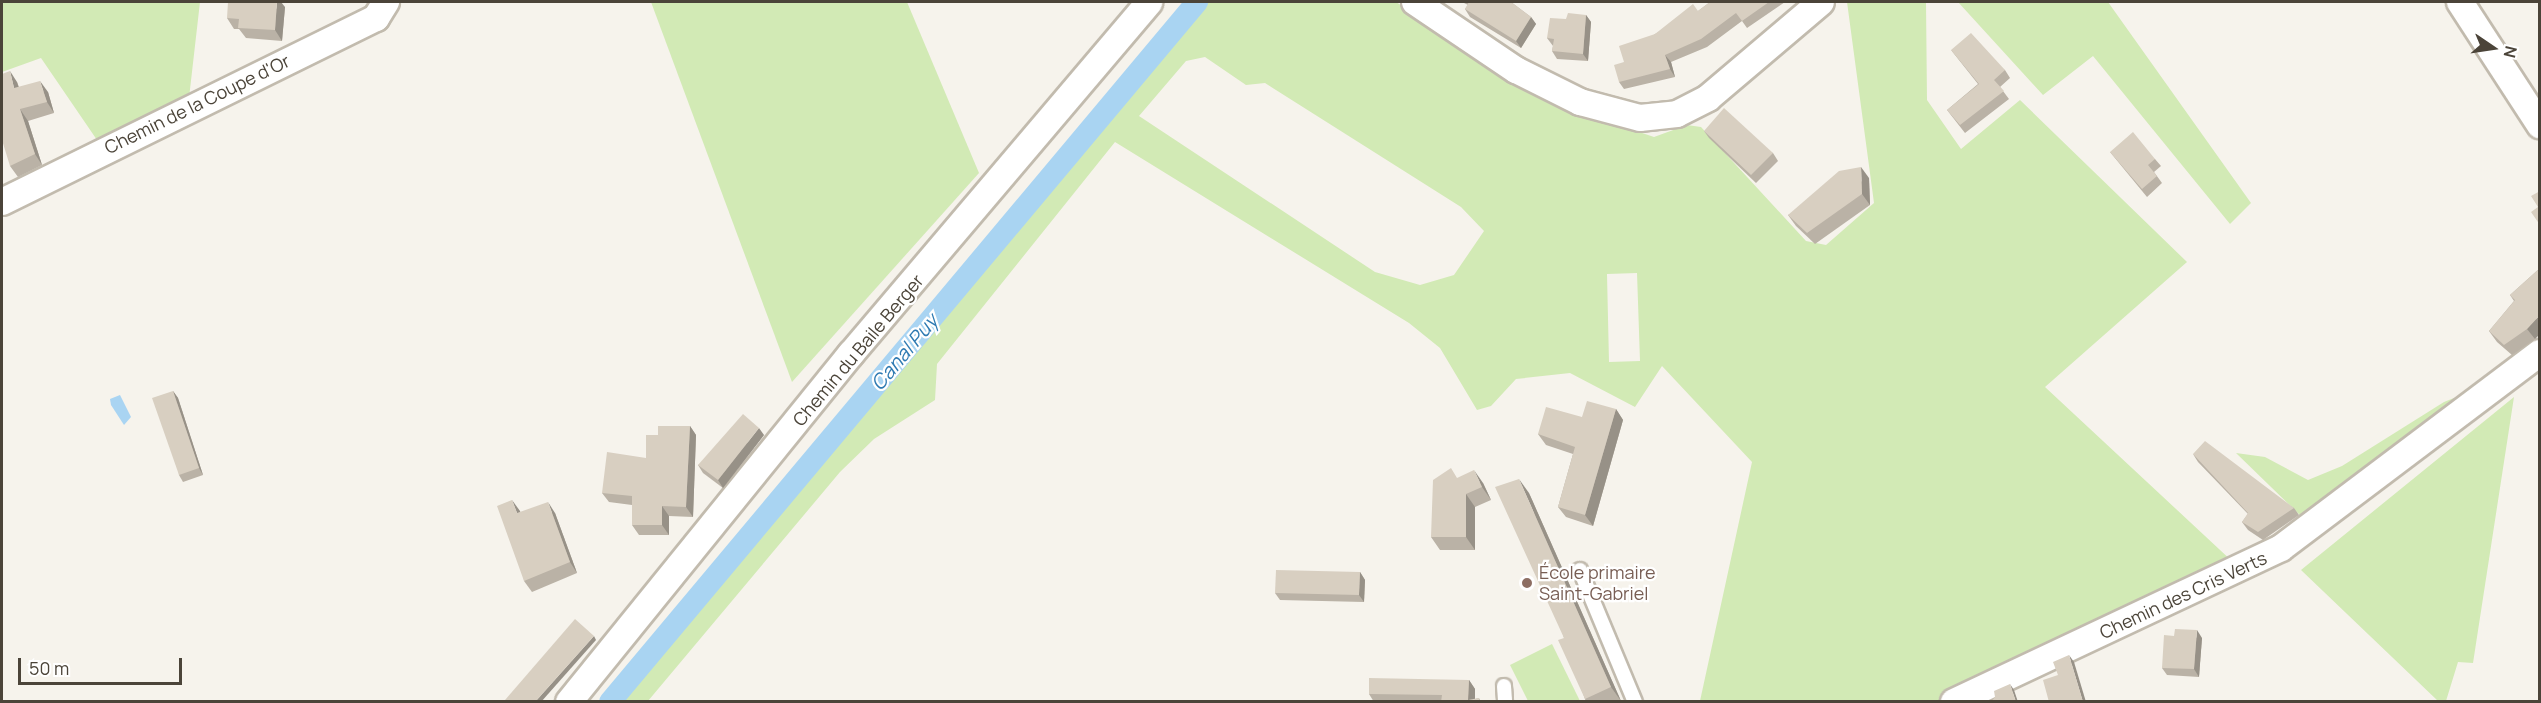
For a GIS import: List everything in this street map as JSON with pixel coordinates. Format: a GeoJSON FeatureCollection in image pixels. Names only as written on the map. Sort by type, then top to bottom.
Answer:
{"type":"FeatureCollection","features":[{"type":"Feature","properties":{"kind":"street","name":"Chemin de la Coupe d'Or"},"geometry":{"type":"LineString","coordinates":[[2,202],[376,18],[386,2]]}},
{"type":"Feature","properties":{"kind":"street","name":"Chemin du Baile Berger"},"geometry":{"type":"LineString","coordinates":[[569,702],[851,354],[1149,2]]}},
{"type":"Feature","properties":{"kind":"street"},"geometry":{"type":"LineString","coordinates":[[1415,2],[1516,70],[1580,102],[1640,118],[1677,114],[1708,98],[1821,2]]}},
{"type":"Feature","properties":{"kind":"street"},"geometry":{"type":"LineString","coordinates":[[2460,2],[2499,67],[2540,125]]}},
{"type":"Feature","properties":{"kind":"street","name":"Chemin des Cris Verts"},"geometry":{"type":"LineString","coordinates":[[1954,702],[2282,548],[2540,352]]}},
{"type":"Feature","properties":{"kind":"lane"},"geometry":{"type":"LineString","coordinates":[[1580,570],[1635,702]]}},
{"type":"Feature","properties":{"kind":"lane"},"geometry":{"type":"LineString","coordinates":[[1504,686],[1505,702]]}},
{"type":"Feature","properties":{"kind":"green space"},"geometry":{"type":"Polygon","coordinates":[[[2,2],[200,2],[189,98],[97,140],[41,58],[2,72],[2,2]]]}},
{"type":"Feature","properties":{"kind":"green space"},"geometry":{"type":"Polygon","coordinates":[[[651,2],[907,2],[979,173],[792,382],[651,2]]]}},
{"type":"Feature","properties":{"kind":"green space"},"geometry":{"type":"Polygon","coordinates":[[[1204,2],[1396,2],[1553,103],[1654,137],[1687,125],[1701,127],[1806,241],[1826,245],[1874,203],[1847,2],[1926,2],[1927,100],[1961,149],[2020,100],[2187,262],[2045,387],[2234,563],[1939,701],[1700,701],[1752,462],[1662,366],[1635,407],[1570,373],[1516,379],[1491,406],[1477,410],[1440,348],[1409,323],[1115,142],[937,364],[935,400],[874,439],[840,472],[648,701],[616,702],[1204,2]],[[1205,57],[1186,61],[1139,116],[1375,272],[1420,285],[1454,275],[1484,231],[1461,207],[1265,83],[1246,85],[1205,57]],[[1637,273],[1607,274],[1609,362],[1640,361],[1637,273]]]}},
{"type":"Feature","properties":{"kind":"green space"},"geometry":{"type":"Polygon","coordinates":[[[1958,2],[2108,2],[2251,203],[2230,224],[2093,56],[2043,95],[1958,2]]]}},
{"type":"Feature","properties":{"kind":"green space"},"geometry":{"type":"Polygon","coordinates":[[[2489,384],[2307,522],[2236,453],[2265,457],[2308,480],[2342,466],[2444,402],[2489,384]]]}},
{"type":"Feature","properties":{"kind":"green space"},"geometry":{"type":"Polygon","coordinates":[[[2514,397],[2473,663],[2458,662],[2446,701],[2438,701],[2301,570],[2514,397]]]}},
{"type":"Feature","properties":{"kind":"green space"},"geometry":{"type":"Polygon","coordinates":[[[1552,644],[1580,701],[1528,701],[1510,665],[1552,644]]]}},
{"type":"Feature","properties":{"kind":"water"},"geometry":{"type":"Polygon","coordinates":[[[120,395],[131,417],[124,425],[111,405],[110,399],[120,395]]]}},
{"type":"Feature","properties":{"kind":"building"},"geometry":{"type":"Polygon","coordinates":[[[228,2],[277,2],[275,30],[238,28],[239,19],[227,18],[228,2]]]}},
{"type":"Feature","properties":{"kind":"building"},"geometry":{"type":"Polygon","coordinates":[[[1469,2],[1511,2],[1531,17],[1516,41],[1465,9],[1469,2]]]}},
{"type":"Feature","properties":{"kind":"building"},"geometry":{"type":"Polygon","coordinates":[[[1710,2],[1769,2],[1742,21],[1736,13],[1701,39],[1665,55],[1670,69],[1619,82],[1614,65],[1624,62],[1619,46],[1655,34],[1693,4],[1698,11],[1710,2]]]}},
{"type":"Feature","properties":{"kind":"building"},"geometry":{"type":"Polygon","coordinates":[[[1568,13],[1586,15],[1583,54],[1552,51],[1554,39],[1547,38],[1550,18],[1566,19],[1568,13]]]}},
{"type":"Feature","properties":{"kind":"building"},"geometry":{"type":"Polygon","coordinates":[[[1971,33],[2005,70],[1994,80],[2004,91],[1960,125],[1947,110],[1979,84],[1951,50],[1971,33]]]}},
{"type":"Feature","properties":{"kind":"building"},"geometry":{"type":"Polygon","coordinates":[[[10,71],[14,88],[40,81],[47,102],[20,109],[35,154],[10,166],[2,140],[2,74],[10,71]]]}},
{"type":"Feature","properties":{"kind":"building"},"geometry":{"type":"Polygon","coordinates":[[[1724,108],[1773,153],[1751,175],[1704,131],[1724,108]]]}},
{"type":"Feature","properties":{"kind":"building"},"geometry":{"type":"Polygon","coordinates":[[[2133,132],[2155,159],[2148,165],[2157,176],[2142,189],[2110,152],[2133,132]]]}},
{"type":"Feature","properties":{"kind":"building"},"geometry":{"type":"Polygon","coordinates":[[[1861,167],[1862,194],[1807,233],[1788,215],[1839,171],[1861,167]]]}},
{"type":"Feature","properties":{"kind":"building"},"geometry":{"type":"Polygon","coordinates":[[[2540,191],[2540,225],[2531,212],[2538,207],[2531,196],[2540,191]]]}},
{"type":"Feature","properties":{"kind":"building"},"geometry":{"type":"Polygon","coordinates":[[[2540,268],[2540,315],[2527,329],[2504,345],[2489,331],[2515,300],[2510,295],[2540,268]]]}},
{"type":"Feature","properties":{"kind":"building"},"geometry":{"type":"Polygon","coordinates":[[[173,391],[199,468],[179,475],[152,398],[173,391]]]}},
{"type":"Feature","properties":{"kind":"building"},"geometry":{"type":"Polygon","coordinates":[[[1587,401],[1616,409],[1585,515],[1558,507],[1575,447],[1538,434],[1546,407],[1582,417],[1587,401]]]}},
{"type":"Feature","properties":{"kind":"building"},"geometry":{"type":"Polygon","coordinates":[[[743,414],[759,428],[718,480],[698,465],[743,414]]]}},
{"type":"Feature","properties":{"kind":"building"},"geometry":{"type":"Polygon","coordinates":[[[658,426],[690,426],[686,507],[662,506],[662,525],[632,525],[632,496],[602,493],[607,452],[646,458],[646,435],[658,435],[658,426]]]}},
{"type":"Feature","properties":{"kind":"building"},"geometry":{"type":"Polygon","coordinates":[[[2205,441],[2294,508],[2258,532],[2242,522],[2248,513],[2193,454],[2205,441]]]}},
{"type":"Feature","properties":{"kind":"building"},"geometry":{"type":"Polygon","coordinates":[[[1451,468],[1457,478],[1474,470],[1482,487],[1466,494],[1466,537],[1431,537],[1433,480],[1451,468]]]}},
{"type":"Feature","properties":{"kind":"building"},"geometry":{"type":"Polygon","coordinates":[[[1519,479],[1611,687],[1585,699],[1558,640],[1564,638],[1495,487],[1519,479]]]}},
{"type":"Feature","properties":{"kind":"building"},"geometry":{"type":"Polygon","coordinates":[[[512,500],[517,513],[548,502],[570,562],[524,581],[497,506],[512,500]]]}},
{"type":"Feature","properties":{"kind":"building"},"geometry":{"type":"Polygon","coordinates":[[[1276,570],[1360,572],[1359,595],[1275,593],[1276,570]]]}},
{"type":"Feature","properties":{"kind":"building"},"geometry":{"type":"Polygon","coordinates":[[[575,619],[594,636],[535,702],[506,702],[505,700],[575,619]]]}},
{"type":"Feature","properties":{"kind":"building"},"geometry":{"type":"Polygon","coordinates":[[[2175,629],[2197,630],[2194,669],[2162,668],[2164,635],[2174,636],[2175,629]]]}},
{"type":"Feature","properties":{"kind":"building"},"geometry":{"type":"Polygon","coordinates":[[[2069,655],[2083,702],[2049,702],[2043,680],[2058,675],[2053,662],[2069,655]]]}},
{"type":"Feature","properties":{"kind":"building"},"geometry":{"type":"Polygon","coordinates":[[[1369,678],[1469,680],[1468,700],[1479,698],[1479,702],[1441,702],[1442,695],[1369,694],[1369,678]]]}},
{"type":"Feature","properties":{"kind":"building"},"geometry":{"type":"Polygon","coordinates":[[[2010,684],[2016,702],[1991,702],[1995,697],[1994,691],[2010,684]]]}},
{"type":"Feature","properties":{"kind":"waterway","name":"Canal Puy"},"geometry":{"type":"LineString","coordinates":[[610,702],[1197,2]]}},
{"type":"Feature","properties":{"kind":"place","name":"École primaire Saint-Gabriel"},"geometry":{"type":"Point","coordinates":[1527,583]}}]}
